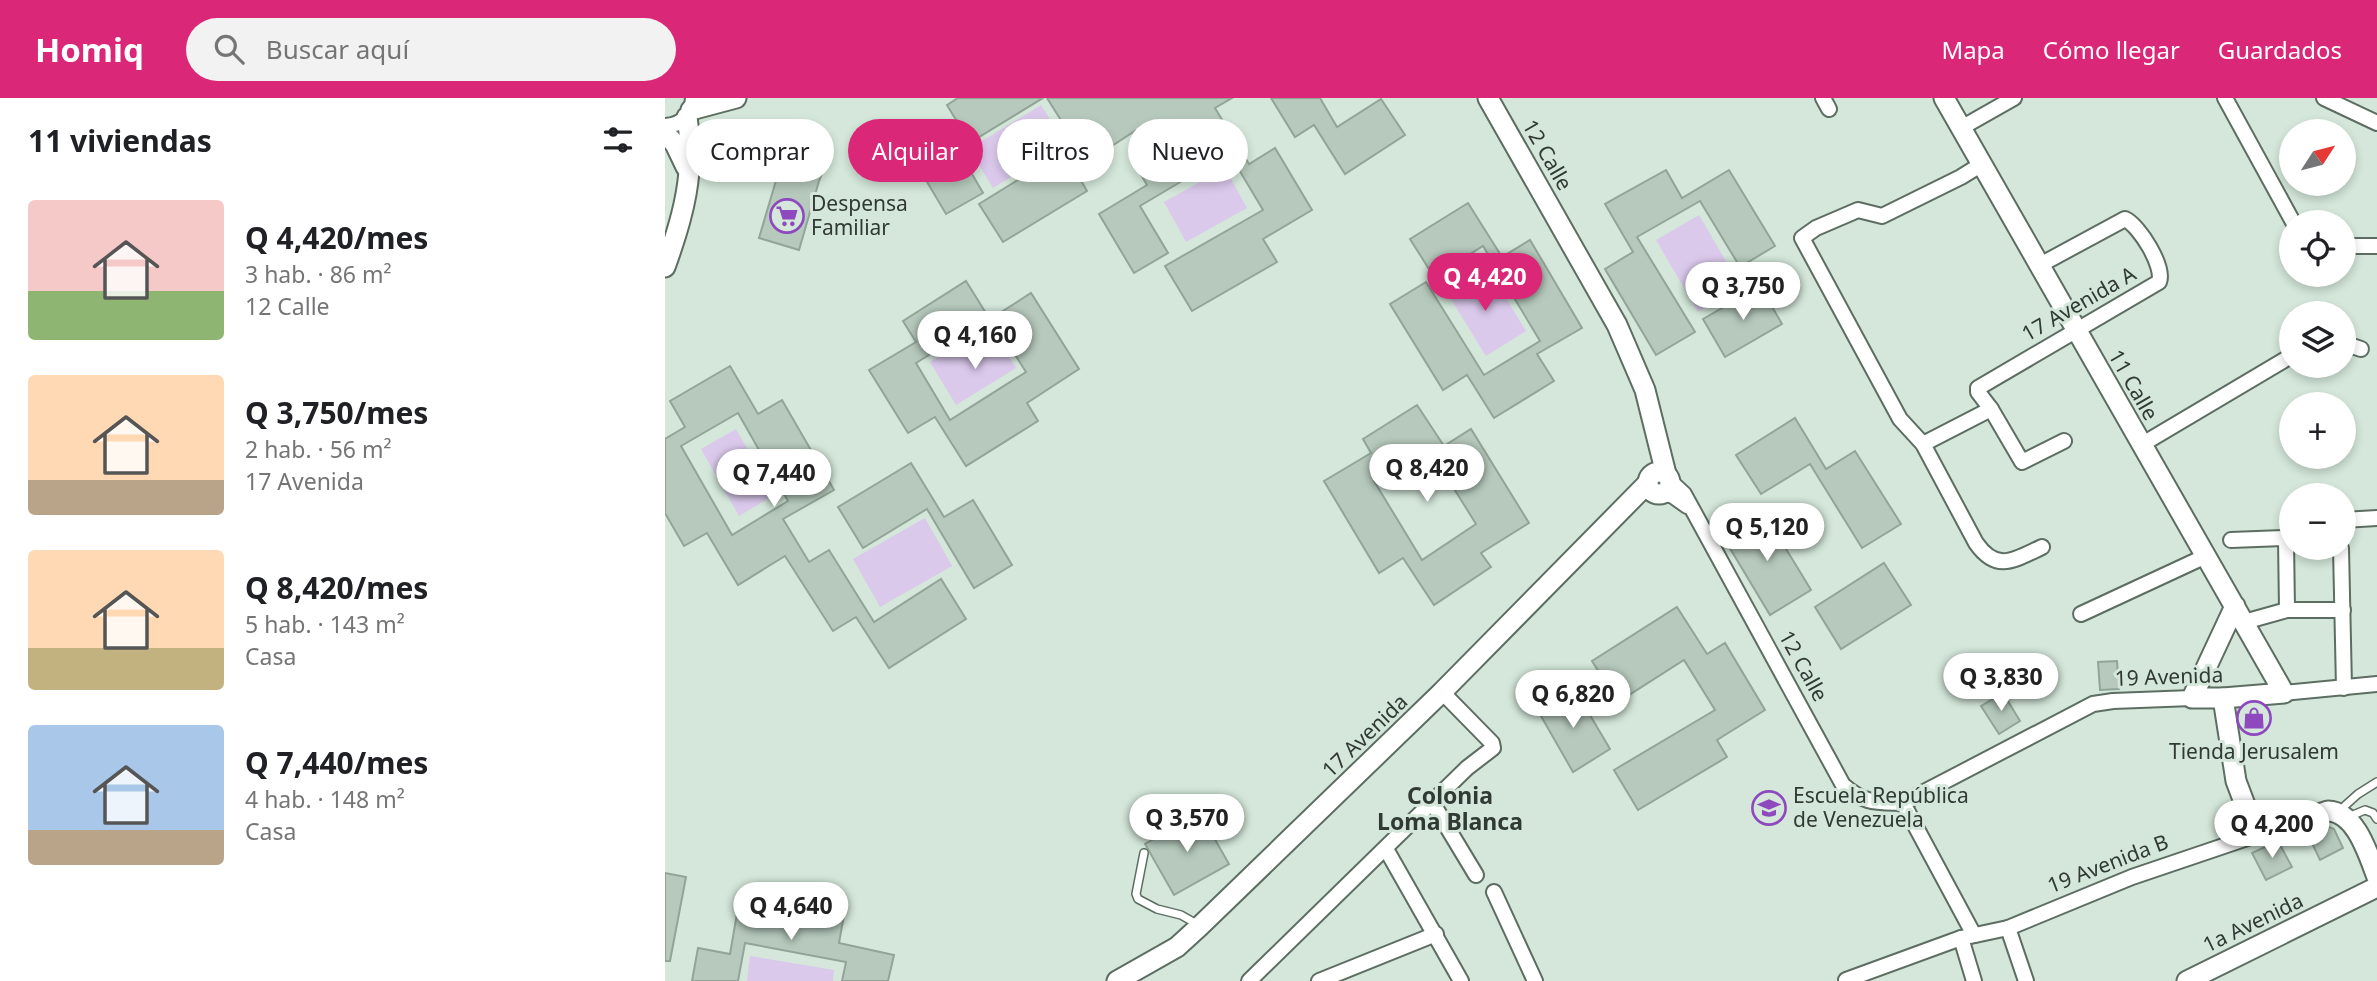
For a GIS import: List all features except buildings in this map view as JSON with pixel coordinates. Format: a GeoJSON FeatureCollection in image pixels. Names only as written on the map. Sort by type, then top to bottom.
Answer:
{"type":"FeatureCollection","features":[{"type":"Feature","properties":{"kind":"street"},"geometry":{"type":"LineString","coordinates":[[665,126],[676,125],[691,108],[736,98]]}},
{"type":"Feature","properties":{"kind":"street","name":"12 Calle"},"geometry":{"type":"LineString","coordinates":[[1488,98],[1617,325],[1638,370],[1653,424],[1658,484],[1693,511],[1843,785],[1866,801],[1903,803]]}},
{"type":"Feature","properties":{"kind":"street","name":"11 Calle"},"geometry":{"type":"LineString","coordinates":[[1944,98],[2284,693]]}},
{"type":"Feature","properties":{"kind":"street"},"geometry":{"type":"LineString","coordinates":[[1961,128],[2014,98]]}},
{"type":"Feature","properties":{"kind":"street"},"geometry":{"type":"LineString","coordinates":[[2225,98],[2286,210]]}},
{"type":"Feature","properties":{"kind":"street"},"geometry":{"type":"LineString","coordinates":[[2324,98],[2377,123]]}},
{"type":"Feature","properties":{"kind":"street"},"geometry":{"type":"LineString","coordinates":[[665,133],[681,154],[686,167]]}},
{"type":"Feature","properties":{"kind":"street"},"geometry":{"type":"LineString","coordinates":[[1982,164],[1882,216],[1858,210],[1816,228],[1802,238],[1900,419],[1923,444],[1985,556],[1998,562],[2010,562],[2042,547]]}},
{"type":"Feature","properties":{"kind":"street"},"geometry":{"type":"LineString","coordinates":[[665,267],[682,219],[688,182]]}},
{"type":"Feature","properties":{"kind":"street","name":"17 Avenida A"},"geometry":{"type":"LineString","coordinates":[[1991,410],[1977,392],[1978,388],[2159,282],[2161,277],[2159,264],[2131,222],[2125,219],[2038,266]]}},
{"type":"Feature","properties":{"kind":"street"},"geometry":{"type":"LineString","coordinates":[[2356,246],[2377,246]]}},
{"type":"Feature","properties":{"kind":"street"},"geometry":{"type":"LineString","coordinates":[[2356,347],[2361,349]]}},
{"type":"Feature","properties":{"kind":"street"},"geometry":{"type":"LineString","coordinates":[[2141,445],[2279,363]]}},
{"type":"Feature","properties":{"kind":"street"},"geometry":{"type":"LineString","coordinates":[[1923,444],[1991,410],[2023,463],[2064,441]]}},
{"type":"Feature","properties":{"kind":"street","name":"17 Avenida"},"geometry":{"type":"LineString","coordinates":[[1117,981],[1177,947],[1201,926],[1442,692],[1628,504],[1658,484]]}},
{"type":"Feature","properties":{"kind":"street"},"geometry":{"type":"LineString","coordinates":[[2356,519],[2377,518]]}},
{"type":"Feature","properties":{"kind":"street"},"geometry":{"type":"LineString","coordinates":[[2231,540],[2285,538],[2287,610]]}},
{"type":"Feature","properties":{"kind":"street"},"geometry":{"type":"LineString","coordinates":[[2081,614],[2206,556]]}},
{"type":"Feature","properties":{"kind":"street"},"geometry":{"type":"LineString","coordinates":[[2341,560],[2344,688]]}},
{"type":"Feature","properties":{"kind":"street"},"geometry":{"type":"LineString","coordinates":[[2192,698],[2239,614],[2287,610],[2343,610]]}},
{"type":"Feature","properties":{"kind":"street","name":"19 Avenida"},"geometry":{"type":"LineString","coordinates":[[1903,803],[2094,704],[2113,701],[2223,698],[2377,684]]}},
{"type":"Feature","properties":{"kind":"street"},"geometry":{"type":"LineString","coordinates":[[1249,981],[1467,768],[1493,748],[1442,692]]}},
{"type":"Feature","properties":{"kind":"street"},"geometry":{"type":"LineString","coordinates":[[2223,698],[2235,781],[2250,818],[2265,832]]}},
{"type":"Feature","properties":{"kind":"street"},"geometry":{"type":"LineString","coordinates":[[1432,802],[1476,875]]}},
{"type":"Feature","properties":{"kind":"street"},"geometry":{"type":"LineString","coordinates":[[1903,803],[1967,937],[1974,981]]}},
{"type":"Feature","properties":{"kind":"street","name":"19 Avenida B"},"geometry":{"type":"LineString","coordinates":[[1846,980],[1967,937],[2008,928],[2132,877],[2328,811],[2343,815]]}},
{"type":"Feature","properties":{"kind":"street"},"geometry":{"type":"LineString","coordinates":[[2343,815],[2375,866]]}},
{"type":"Feature","properties":{"kind":"street"},"geometry":{"type":"LineString","coordinates":[[1386,849],[1461,981]]}},
{"type":"Feature","properties":{"kind":"street","name":"1a Avenida"},"geometry":{"type":"LineString","coordinates":[[2187,981],[2377,887]]}},
{"type":"Feature","properties":{"kind":"street"},"geometry":{"type":"LineString","coordinates":[[1494,892],[1535,981]]}},
{"type":"Feature","properties":{"kind":"street"},"geometry":{"type":"LineString","coordinates":[[2008,928],[2026,981]]}},
{"type":"Feature","properties":{"kind":"street"},"geometry":{"type":"LineString","coordinates":[[1319,981],[1436,934]]}},
{"type":"Feature","properties":{"kind":"lane"},"geometry":{"type":"LineString","coordinates":[[2343,815],[2358,794],[2377,782]]}},
{"type":"Feature","properties":{"kind":"lane"},"geometry":{"type":"LineString","coordinates":[[2343,815],[2365,810],[2373,813],[2377,819]]}},
{"type":"Feature","properties":{"kind":"lane"},"geometry":{"type":"LineString","coordinates":[[1144,853],[1136,894],[1138,899],[1157,909],[1181,915],[1201,926]]}},
{"type":"Feature","properties":{"kind":"shaded area"},"geometry":{"type":"Polygon","coordinates":[[[1041,105],[1050,119],[1018,119],[1041,105]]]}},
{"type":"Feature","properties":{"kind":"shaded area"},"geometry":{"type":"Polygon","coordinates":[[[997,132],[997,182],[1003,182],[993,188],[983,172],[983,140],[997,132]]]}},
{"type":"Feature","properties":{"kind":"shaded area"},"geometry":{"type":"Polygon","coordinates":[[[1200,182],[1233,182],[1247,208],[1186,242],[1164,202],[1200,182]]]}},
{"type":"Feature","properties":{"kind":"shaded area"},"geometry":{"type":"Polygon","coordinates":[[[1699,215],[1741,287],[1698,312],[1656,240],[1699,215]]]}},
{"type":"Feature","properties":{"kind":"shaded area"},"geometry":{"type":"Polygon","coordinates":[[[1481,258],[1526,331],[1486,356],[1441,283],[1481,258]]]}},
{"type":"Feature","properties":{"kind":"shaded area"},"geometry":{"type":"Polygon","coordinates":[[[990,325],[1016,368],[956,405],[930,362],[990,325]]]}},
{"type":"Feature","properties":{"kind":"shaded area"},"geometry":{"type":"Polygon","coordinates":[[[736,429],[774,495],[739,516],[701,449],[736,429]]]}},
{"type":"Feature","properties":{"kind":"shaded area"},"geometry":{"type":"Polygon","coordinates":[[[925,518],[952,566],[880,607],[853,559],[925,518]]]}},
{"type":"Feature","properties":{"kind":"shaded area"},"geometry":{"type":"Polygon","coordinates":[[[750,956],[834,970],[833,981],[747,981],[750,956]]]}},
{"type":"Feature","properties":{"kind":"place","name":"Despensa Familiar"},"geometry":{"type":"Point","coordinates":[787,216]}},
{"type":"Feature","properties":{"kind":"place","name":"Tienda Jerusalem"},"geometry":{"type":"Point","coordinates":[2254,718]}},
{"type":"Feature","properties":{"kind":"place","name":"Escuela República de Venezuela"},"geometry":{"type":"Point","coordinates":[1769,808]}},
{"type":"Feature","properties":{"kind":"district","name":"Colonia Loma Blanca"},"geometry":{"type":"Point","coordinates":[1450,809]}}]}
